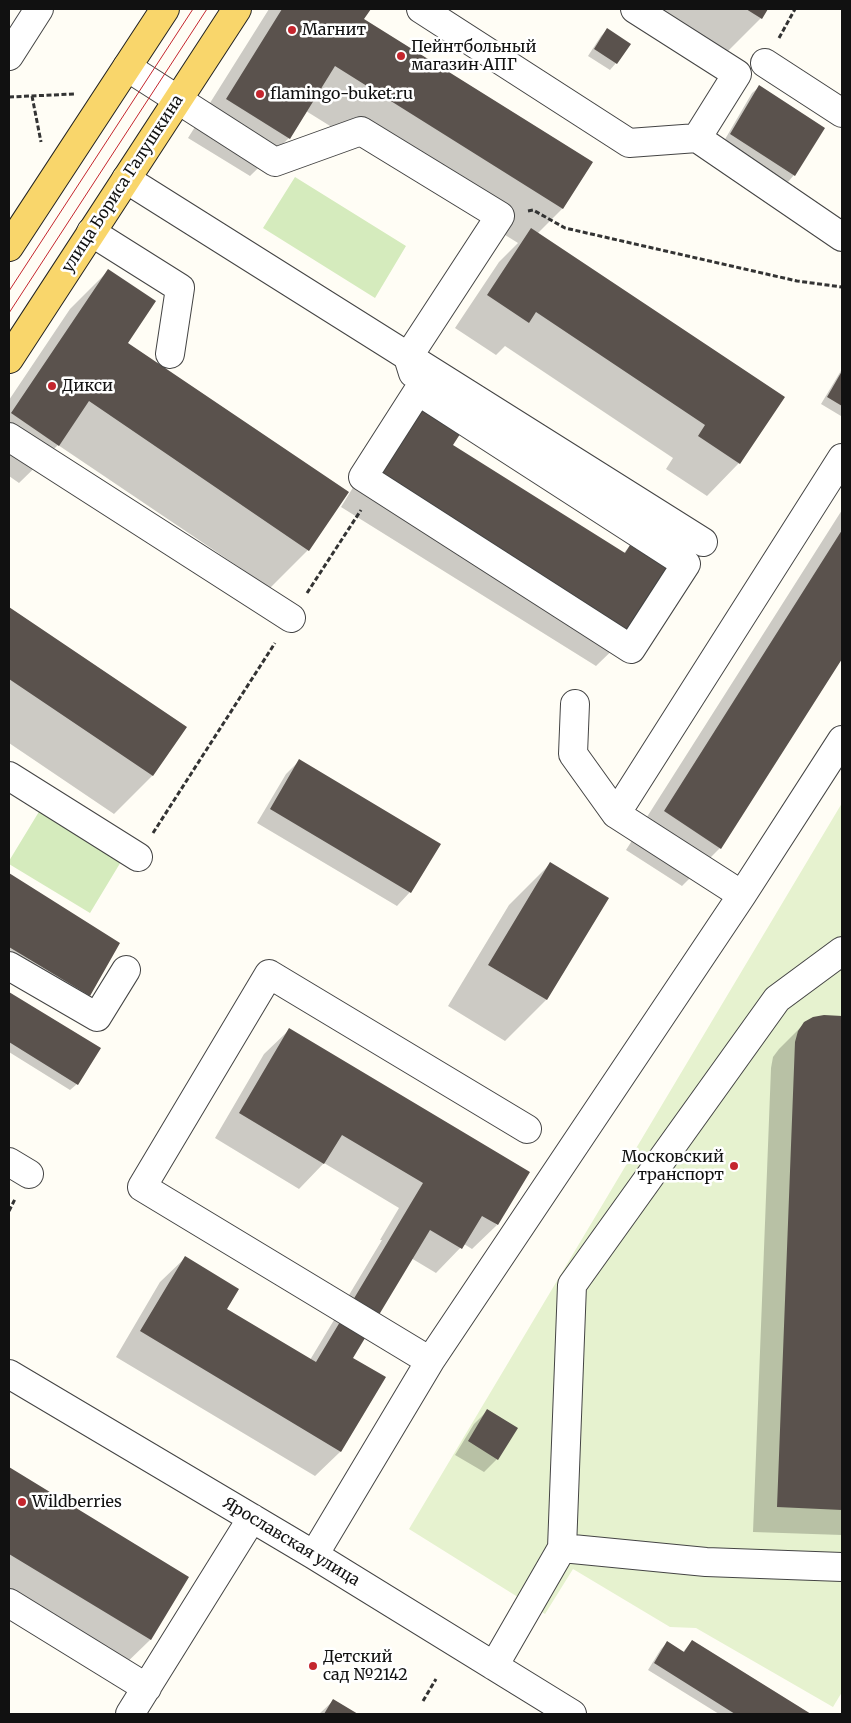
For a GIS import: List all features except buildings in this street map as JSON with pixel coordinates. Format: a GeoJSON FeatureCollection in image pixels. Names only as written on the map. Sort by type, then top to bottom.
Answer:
{"type":"FeatureCollection","features":[{"type":"Feature","properties":{"kind":"main road"},"geometry":{"type":"LineString","coordinates":[[9,247],[166,9]]}},
{"type":"Feature","properties":{"kind":"main road","name":"улица Бориса Галушкина"},"geometry":{"type":"LineString","coordinates":[[9,359],[237,9]]}},
{"type":"Feature","properties":{"kind":"street"},"geometry":{"type":"LineString","coordinates":[[9,56],[40,9]]}},
{"type":"Feature","properties":{"kind":"street"},"geometry":{"type":"LineString","coordinates":[[421,9],[629,143],[697,138],[842,237]]}},
{"type":"Feature","properties":{"kind":"street"},"geometry":{"type":"LineString","coordinates":[[635,9],[737,74],[697,138]]}},
{"type":"Feature","properties":{"kind":"street"},"geometry":{"type":"LineString","coordinates":[[765,63],[842,112]]}},
{"type":"Feature","properties":{"kind":"street"},"geometry":{"type":"LineString","coordinates":[[127,67],[275,162],[361,131],[500,216],[408,356],[418,391],[686,564],[631,649],[363,477],[418,391]]}},
{"type":"Feature","properties":{"kind":"street"},"geometry":{"type":"LineString","coordinates":[[126,178],[702,542]]}},
{"type":"Feature","properties":{"kind":"street"},"geometry":{"type":"LineString","coordinates":[[91,232],[180,288],[170,354]]}},
{"type":"Feature","properties":{"kind":"street"},"geometry":{"type":"LineString","coordinates":[[9,437],[291,618]]}},
{"type":"Feature","properties":{"kind":"street"},"geometry":{"type":"LineString","coordinates":[[616,814],[842,458]]}},
{"type":"Feature","properties":{"kind":"street"},"geometry":{"type":"LineString","coordinates":[[574,704],[573,754],[616,814],[742,895]]}},
{"type":"Feature","properties":{"kind":"street"},"geometry":{"type":"LineString","coordinates":[[314,1555],[430,1361],[742,895],[842,740]]}},
{"type":"Feature","properties":{"kind":"street"},"geometry":{"type":"LineString","coordinates":[[9,776],[138,857]]}},
{"type":"Feature","properties":{"kind":"street"},"geometry":{"type":"LineString","coordinates":[[494,1666],[562,1548],[572,1285],[777,999],[842,951]]}},
{"type":"Feature","properties":{"kind":"street"},"geometry":{"type":"LineString","coordinates":[[9,966],[97,1017],[126,970]]}},
{"type":"Feature","properties":{"kind":"street"},"geometry":{"type":"LineString","coordinates":[[430,1361],[142,1187],[269,974],[526,1129]]}},
{"type":"Feature","properties":{"kind":"street","name":"Ярославская улица"},"geometry":{"type":"LineString","coordinates":[[9,1374],[314,1555],[565,1712]]}},
{"type":"Feature","properties":{"kind":"street"},"geometry":{"type":"LineString","coordinates":[[130,1714],[252,1518]]}},
{"type":"Feature","properties":{"kind":"street"},"geometry":{"type":"LineString","coordinates":[[562,1548],[706,1562],[842,1567]]}},
{"type":"Feature","properties":{"kind":"street"},"geometry":{"type":"LineString","coordinates":[[9,1603],[147,1688]]}},
{"type":"Feature","properties":{"kind":"path"},"geometry":{"type":"LineString","coordinates":[[9,97],[79,94]]}},
{"type":"Feature","properties":{"kind":"path"},"geometry":{"type":"LineString","coordinates":[[32,96],[42,148]]}},
{"type":"Feature","properties":{"kind":"path"},"geometry":{"type":"LineString","coordinates":[[500,216],[533,210],[565,228],[797,281],[842,287]]}},
{"type":"Feature","properties":{"kind":"path"},"geometry":{"type":"LineString","coordinates":[[423,1700],[436,1679]]}},
{"type":"Feature","properties":{"kind":"green space"},"geometry":{"type":"Polygon","coordinates":[[[295,177],[406,246],[375,298],[263,228],[295,177]]]}},
{"type":"Feature","properties":{"kind":"green space","name":"Московский транспорт"},"geometry":{"type":"Polygon","coordinates":[[[842,803],[842,1692],[833,1707],[696,1628],[670,1627],[573,1569],[545,1614],[409,1529],[842,803]]]}},
{"type":"Feature","properties":{"kind":"green space"},"geometry":{"type":"Polygon","coordinates":[[[40,810],[122,860],[90,913],[9,864],[40,810]]]}},
{"type":"Feature","properties":{"kind":"tram line"},"geometry":{"type":"LineString","coordinates":[[9,291],[193,9]]}},
{"type":"Feature","properties":{"kind":"tram line"},"geometry":{"type":"LineString","coordinates":[[9,313],[207,9]]}},
{"type":"Feature","properties":{"kind":"place","name":"Магнит"},"geometry":{"type":"Point","coordinates":[292,30]}},
{"type":"Feature","properties":{"kind":"place","name":"Пейнтбольный магазин АПГ"},"geometry":{"type":"Point","coordinates":[401,56]}},
{"type":"Feature","properties":{"kind":"place","name":"flamingo-buket.ru"},"geometry":{"type":"Point","coordinates":[260,94]}},
{"type":"Feature","properties":{"kind":"place","name":"Дикси"},"geometry":{"type":"Point","coordinates":[52,386]}},
{"type":"Feature","properties":{"kind":"place","name":"Московский транспорт"},"geometry":{"type":"Point","coordinates":[734,1166]}},
{"type":"Feature","properties":{"kind":"place","name":"Wildberries"},"geometry":{"type":"Point","coordinates":[22,1502]}},
{"type":"Feature","properties":{"kind":"place","name":"Детский сад №2142"},"geometry":{"type":"Point","coordinates":[313,1666]}}]}
